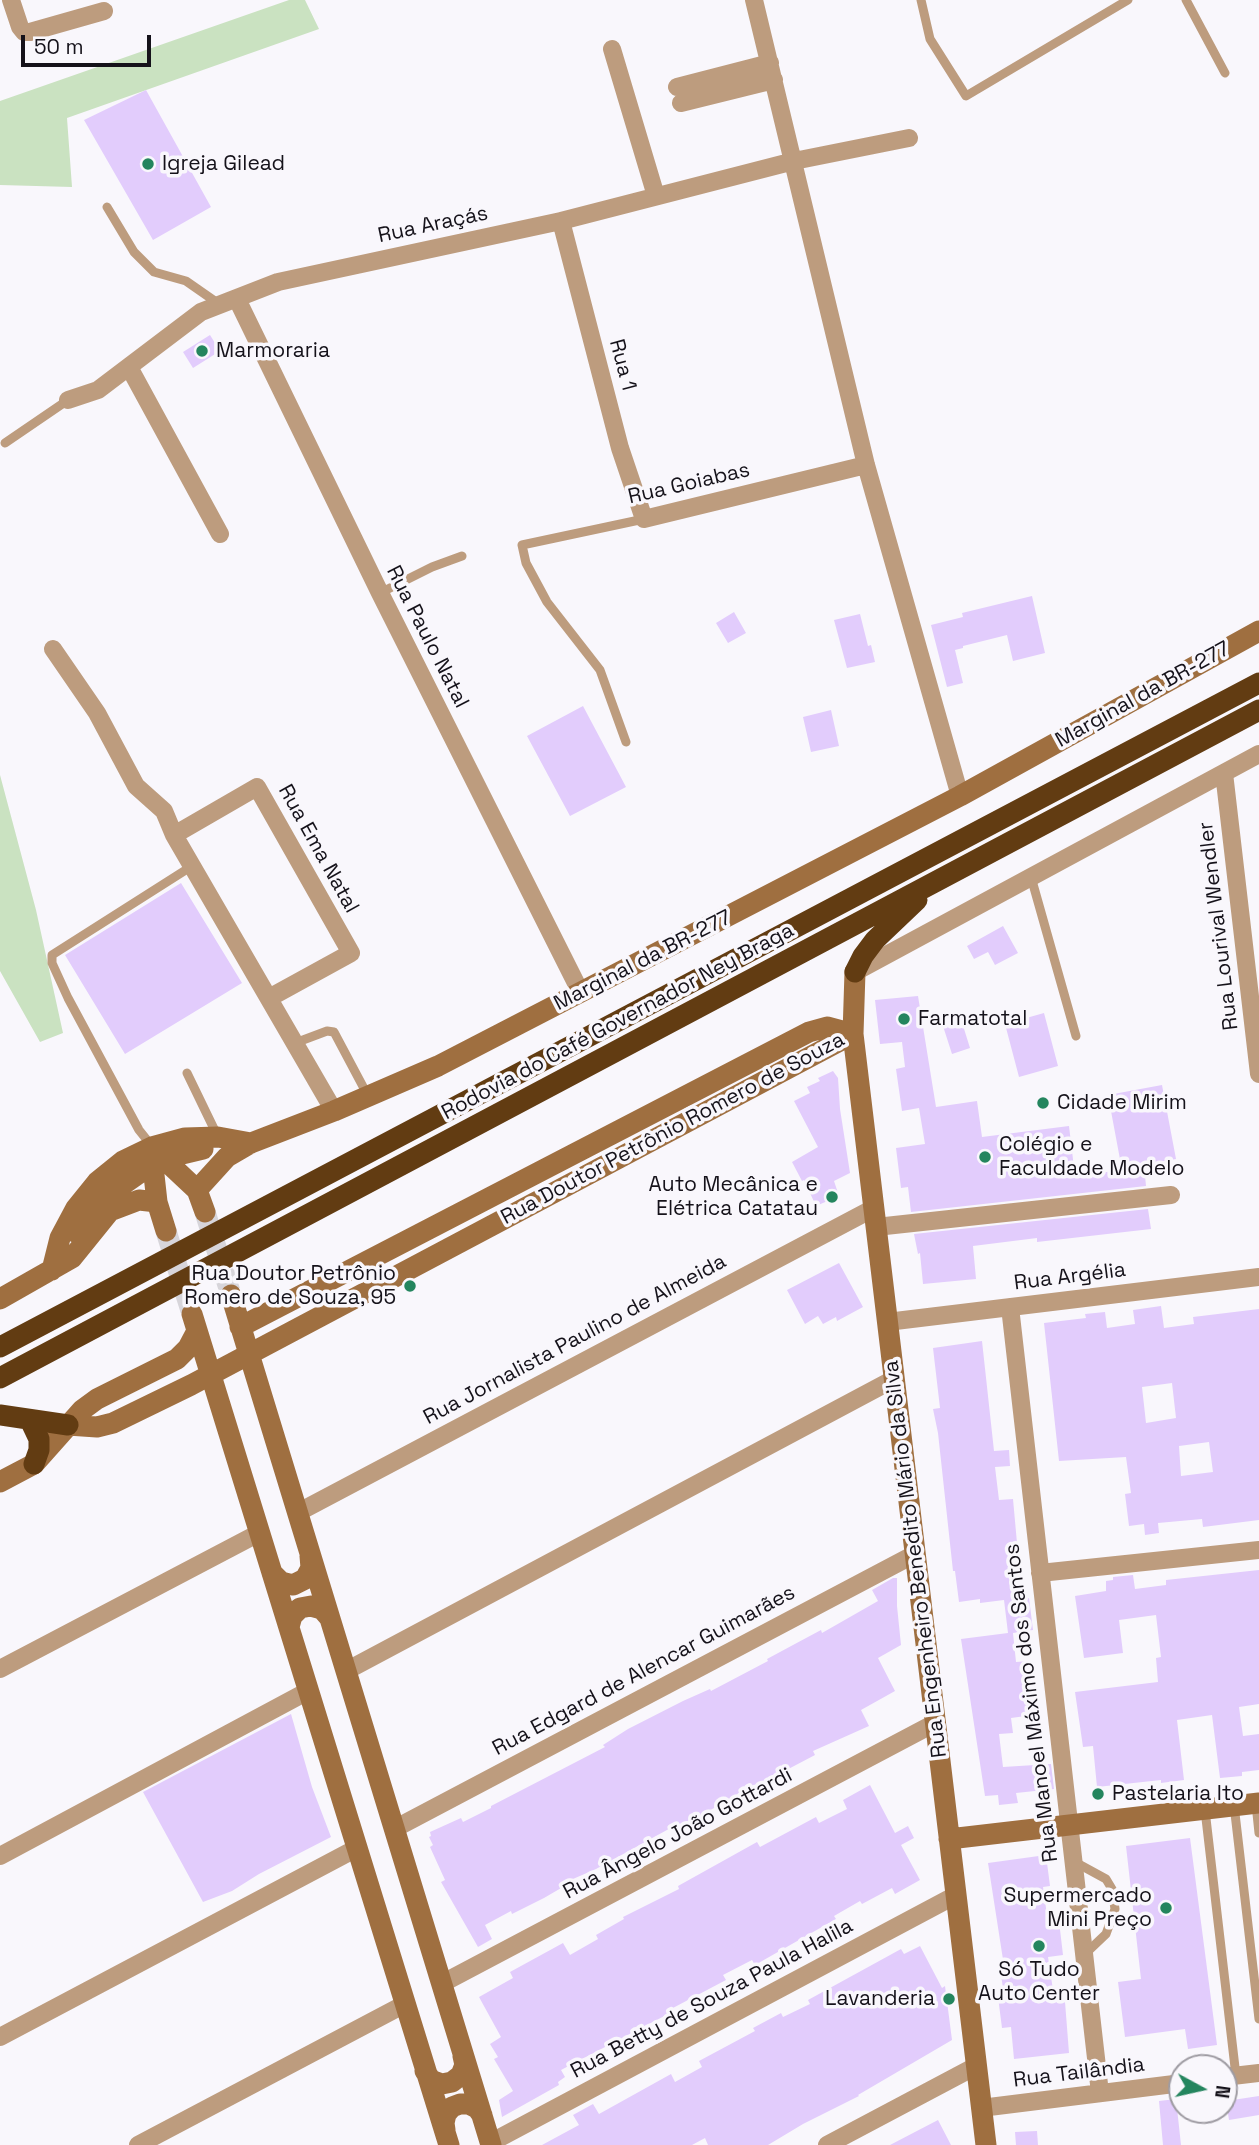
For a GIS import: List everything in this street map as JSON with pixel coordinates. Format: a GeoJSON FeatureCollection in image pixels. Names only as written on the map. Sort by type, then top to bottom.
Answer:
{"type":"FeatureCollection","features":[{"type":"Feature","properties":{"kind":"highway","name":"Rodovia do Café Governador Ney Braga"},"geometry":{"type":"LineString","coordinates":[[0,1347],[1259,683]]}},
{"type":"Feature","properties":{"kind":"highway","name":"Rodovia do Café Governador Ney Braga"},"geometry":{"type":"LineString","coordinates":[[0,1378],[1259,710]]}},
{"type":"Feature","properties":{"kind":"highway"},"geometry":{"type":"LineString","coordinates":[[855,972],[876,940],[945,876]]}},
{"type":"Feature","properties":{"kind":"highway"},"geometry":{"type":"LineString","coordinates":[[0,1415],[68,1425]]}},
{"type":"Feature","properties":{"kind":"highway"},"geometry":{"type":"LineString","coordinates":[[30,1420],[39,1439],[39,1450],[34,1464]]}},
{"type":"Feature","properties":{"kind":"main road","name":"Marginal da BR-277"},"geometry":{"type":"LineString","coordinates":[[251,1143],[438,1066],[960,796],[1259,631]]}},
{"type":"Feature","properties":{"kind":"main road","name":"Rua Engenheiro Benedito Mário da Silva"},"geometry":{"type":"LineString","coordinates":[[855,972],[853,1034],[986,2145]]}},
{"type":"Feature","properties":{"kind":"main road","name":"Rua Doutor Petrônio Romero de Souza"},"geometry":{"type":"LineString","coordinates":[[240,1327],[808,1032],[827,1027],[853,1034]]}},
{"type":"Feature","properties":{"kind":"main road","name":"Rua Doutor Petrônio Romero de Souza"},"geometry":{"type":"LineString","coordinates":[[68,1425],[97,1427],[113,1423],[853,1034]]}},
{"type":"Feature","properties":{"kind":"main road"},"geometry":{"type":"LineString","coordinates":[[52,1270],[68,1240],[89,1214],[114,1191],[184,1138],[218,1137],[251,1143]]}},
{"type":"Feature","properties":{"kind":"main road"},"geometry":{"type":"LineString","coordinates":[[157,1157],[214,1146],[251,1143]]}},
{"type":"Feature","properties":{"kind":"main road"},"geometry":{"type":"LineString","coordinates":[[197,1189],[227,1157],[251,1143]]}},
{"type":"Feature","properties":{"kind":"main road"},"geometry":{"type":"LineString","coordinates":[[157,1157],[197,1189],[205,1212]]}},
{"type":"Feature","properties":{"kind":"main road"},"geometry":{"type":"LineString","coordinates":[[157,1157],[158,1202],[166,1231]]}},
{"type":"Feature","properties":{"kind":"main road"},"geometry":{"type":"LineString","coordinates":[[158,1202],[162,1192],[171,1186],[182,1183],[197,1189]]}},
{"type":"Feature","properties":{"kind":"main road"},"geometry":{"type":"LineString","coordinates":[[0,1299],[72,1258],[110,1211],[139,1200],[158,1202]]}},
{"type":"Feature","properties":{"kind":"main road"},"geometry":{"type":"LineString","coordinates":[[231,1295],[465,2065],[461,2076],[442,2084],[432,2080],[425,2071]]}},
{"type":"Feature","properties":{"kind":"main road"},"geometry":{"type":"LineString","coordinates":[[0,1482],[34,1464],[68,1425],[97,1399],[177,1359],[188,1349],[195,1323],[447,2138]]}},
{"type":"Feature","properties":{"kind":"main road"},"geometry":{"type":"LineString","coordinates":[[272,1573],[281,1582],[293,1585],[305,1579],[312,1568],[310,1555]]}},
{"type":"Feature","properties":{"kind":"main road"},"geometry":{"type":"LineString","coordinates":[[289,1627],[292,1616],[300,1608],[311,1606],[322,1609],[329,1618]]}},
{"type":"Feature","properties":{"kind":"main road"},"geometry":{"type":"LineString","coordinates":[[949,1839],[1257,1803]]}},
{"type":"Feature","properties":{"kind":"main road"},"geometry":{"type":"LineString","coordinates":[[462,2054],[490,2144]]}},
{"type":"Feature","properties":{"kind":"main road"},"geometry":{"type":"LineString","coordinates":[[447,2138],[444,2123],[446,2114],[452,2108],[469,2104],[477,2108],[482,2115]]}},
{"type":"Feature","properties":{"kind":"street"},"geometry":{"type":"LineString","coordinates":[[11,0],[24,32],[104,10]]}},
{"type":"Feature","properties":{"kind":"street"},"geometry":{"type":"LineString","coordinates":[[754,0],[866,465],[960,796]]}},
{"type":"Feature","properties":{"kind":"street"},"geometry":{"type":"LineString","coordinates":[[612,49],[656,196]]}},
{"type":"Feature","properties":{"kind":"street"},"geometry":{"type":"LineString","coordinates":[[679,95],[772,71]]}},
{"type":"Feature","properties":{"kind":"street","name":"Rua Araçás"},"geometry":{"type":"LineString","coordinates":[[68,400],[98,390],[201,312],[278,282],[561,221],[794,161],[909,138]]}},
{"type":"Feature","properties":{"kind":"street","name":"Rua 1"},"geometry":{"type":"LineString","coordinates":[[561,221],[620,448],[644,519]]}},
{"type":"Feature","properties":{"kind":"street","name":"Rua Paulo Natal"},"geometry":{"type":"LineString","coordinates":[[229,302],[380,593],[581,993]]}},
{"type":"Feature","properties":{"kind":"street"},"geometry":{"type":"LineString","coordinates":[[130,367],[220,534]]}},
{"type":"Feature","properties":{"kind":"street","name":"Rua Goiabas"},"geometry":{"type":"LineString","coordinates":[[644,519],[866,465]]}},
{"type":"Feature","properties":{"kind":"street"},"geometry":{"type":"LineString","coordinates":[[53,649],[97,713],[136,786],[164,811],[174,835],[334,1111]]}},
{"type":"Feature","properties":{"kind":"street"},"geometry":{"type":"LineString","coordinates":[[855,972],[1259,754]]}},
{"type":"Feature","properties":{"kind":"street","name":"Rua Lourival Wendler"},"geometry":{"type":"LineString","coordinates":[[1224,774],[1257,1037],[1259,1074]]}},
{"type":"Feature","properties":{"kind":"street","name":"Rua Ema Natal"},"geometry":{"type":"LineString","coordinates":[[174,835],[257,787],[351,953],[269,998]]}},
{"type":"Feature","properties":{"kind":"street"},"geometry":{"type":"LineString","coordinates":[[875,1218],[1171,1195]]}},
{"type":"Feature","properties":{"kind":"street","name":"Rua Jornalista Paulino de Almeida"},"geometry":{"type":"LineString","coordinates":[[297,1513],[875,1218]]}},
{"type":"Feature","properties":{"kind":"street","name":"Rua Argélia"},"geometry":{"type":"LineString","coordinates":[[887,1322],[1259,1277]]}},
{"type":"Feature","properties":{"kind":"street","name":"Rua Manoel Máximo dos Santos"},"geometry":{"type":"LineString","coordinates":[[1010,1307],[1100,2093]]}},
{"type":"Feature","properties":{"kind":"street"},"geometry":{"type":"LineString","coordinates":[[346,1671],[894,1379]]}},
{"type":"Feature","properties":{"kind":"street"},"geometry":{"type":"LineString","coordinates":[[0,1670],[259,1533]]}},
{"type":"Feature","properties":{"kind":"street"},"geometry":{"type":"LineString","coordinates":[[1040,1573],[1259,1550]]}},
{"type":"Feature","properties":{"kind":"street","name":"Rua Edgard de Alencar Guimarães"},"geometry":{"type":"LineString","coordinates":[[394,1829],[915,1553]]}},
{"type":"Feature","properties":{"kind":"street"},"geometry":{"type":"LineString","coordinates":[[0,1856],[308,1692]]}},
{"type":"Feature","properties":{"kind":"street","name":"Rua Ângelo João Gottardi"},"geometry":{"type":"LineString","coordinates":[[441,1984],[935,1724]]}},
{"type":"Feature","properties":{"kind":"street"},"geometry":{"type":"LineString","coordinates":[[0,2037],[357,1849]]}},
{"type":"Feature","properties":{"kind":"street","name":"Rua Betty de Souza Paula Halila"},"geometry":{"type":"LineString","coordinates":[[490,2144],[956,1895]]}},
{"type":"Feature","properties":{"kind":"street"},"geometry":{"type":"LineString","coordinates":[[138,2145],[405,2004]]}},
{"type":"Feature","properties":{"kind":"street"},"geometry":{"type":"LineString","coordinates":[[827,2145],[976,2066]]}},
{"type":"Feature","properties":{"kind":"street"},"geometry":{"type":"LineString","coordinates":[[1238,2075],[1259,2073]]}},
{"type":"Feature","properties":{"kind":"street","name":"Rua Tailândia"},"geometry":{"type":"LineString","coordinates":[[981,2108],[1168,2084]]}},
{"type":"Feature","properties":{"kind":"lane"},"geometry":{"type":"LineString","coordinates":[[921,0],[930,39],[966,96],[1128,0]]}},
{"type":"Feature","properties":{"kind":"lane"},"geometry":{"type":"LineString","coordinates":[[1186,0],[1224,73]]}},
{"type":"Feature","properties":{"kind":"lane"},"geometry":{"type":"LineString","coordinates":[[107,207],[134,252],[154,272],[186,281],[229,302]]}},
{"type":"Feature","properties":{"kind":"lane","name":"Rua Araçás"},"geometry":{"type":"LineString","coordinates":[[5,443],[68,400]]}},
{"type":"Feature","properties":{"kind":"lane","name":"Rua Goiabas"},"geometry":{"type":"LineString","coordinates":[[626,741],[600,670],[547,602],[526,562],[522,545],[644,519]]}},
{"type":"Feature","properties":{"kind":"lane"},"geometry":{"type":"LineString","coordinates":[[380,593],[432,567],[462,556]]}},
{"type":"Feature","properties":{"kind":"lane"},"geometry":{"type":"LineString","coordinates":[[157,1157],[139,1130],[68,998],[52,963],[52,955],[192,866]]}},
{"type":"Feature","properties":{"kind":"lane"},"geometry":{"type":"LineString","coordinates":[[1031,877],[1076,1036]]}},
{"type":"Feature","properties":{"kind":"lane"},"geometry":{"type":"LineString","coordinates":[[295,1043],[327,1031],[334,1032],[369,1096]]}},
{"type":"Feature","properties":{"kind":"lane"},"geometry":{"type":"LineString","coordinates":[[187,1073],[218,1137]]}},
{"type":"Feature","properties":{"kind":"lane"},"geometry":{"type":"LineString","coordinates":[[1257,1803],[1259,1833]]}},
{"type":"Feature","properties":{"kind":"lane"},"geometry":{"type":"LineString","coordinates":[[1234,1805],[1259,2019]]}},
{"type":"Feature","properties":{"kind":"lane"},"geometry":{"type":"LineString","coordinates":[[1205,1809],[1228,2054]]}},
{"type":"Feature","properties":{"kind":"lane"},"geometry":{"type":"LineString","coordinates":[[1073,1861],[1105,1879],[1112,1889],[1115,1909],[1106,1934],[1084,1955]]}},
{"type":"Feature","properties":{"kind":"green space"},"geometry":{"type":"Polygon","coordinates":[[[289,0],[305,0],[319,29],[67,118],[72,187],[0,185],[0,101],[289,0]]]}},
{"type":"Feature","properties":{"kind":"green space"},"geometry":{"type":"Polygon","coordinates":[[[0,775],[36,910],[63,1033],[40,1042],[0,971],[0,775]]]}},
{"type":"Feature","properties":{"kind":"building","name":"Igreja Gilead"},"geometry":{"type":"Polygon","coordinates":[[[146,90],[211,207],[153,240],[84,120],[146,90]]]}},
{"type":"Feature","properties":{"kind":"building","name":"Marmoraria"},"geometry":{"type":"Polygon","coordinates":[[[210,335],[220,351],[193,368],[183,352],[210,335]]]}},
{"type":"Feature","properties":{"kind":"building"},"geometry":{"type":"Polygon","coordinates":[[[1032,596],[1045,653],[1013,661],[1007,635],[963,646],[955,650],[963,683],[947,687],[931,625],[963,617],[962,613],[1032,596]]]}},
{"type":"Feature","properties":{"kind":"building"},"geometry":{"type":"Polygon","coordinates":[[[734,612],[746,633],[728,643],[716,623],[734,612]]]}},
{"type":"Feature","properties":{"kind":"building"},"geometry":{"type":"Polygon","coordinates":[[[860,614],[875,662],[847,668],[834,620],[860,614]]]}},
{"type":"Feature","properties":{"kind":"building"},"geometry":{"type":"Polygon","coordinates":[[[583,706],[626,787],[570,816],[527,736],[583,706]]]}},
{"type":"Feature","properties":{"kind":"building"},"geometry":{"type":"Polygon","coordinates":[[[831,710],[839,746],[811,752],[803,717],[831,710]]]}},
{"type":"Feature","properties":{"kind":"building"},"geometry":{"type":"Polygon","coordinates":[[[181,883],[242,983],[125,1054],[65,955],[181,883]]]}},
{"type":"Feature","properties":{"kind":"building"},"geometry":{"type":"Polygon","coordinates":[[[1003,926],[1018,953],[995,965],[988,952],[974,959],[967,946],[1003,926]]]}},
{"type":"Feature","properties":{"kind":"building"},"geometry":{"type":"Polygon","coordinates":[[[918,996],[936,1107],[977,1101],[982,1137],[1069,1126],[1075,1176],[1122,1170],[1108,1095],[1162,1085],[1176,1159],[1144,1165],[1146,1186],[911,1212],[908,1187],[901,1188],[896,1148],[925,1144],[919,1108],[902,1111],[896,1069],[905,1067],[902,1042],[880,1044],[875,1000],[918,996]]]}},
{"type":"Feature","properties":{"kind":"building"},"geometry":{"type":"Polygon","coordinates":[[[1044,1013],[1058,1066],[1019,1077],[1005,1024],[1044,1013]]]}},
{"type":"Feature","properties":{"kind":"building"},"geometry":{"type":"Polygon","coordinates":[[[960,1016],[970,1048],[952,1054],[942,1023],[960,1016]]]}},
{"type":"Feature","properties":{"kind":"building"},"geometry":{"type":"Polygon","coordinates":[[[833,1071],[838,1078],[850,1173],[834,1181],[839,1196],[816,1206],[792,1162],[818,1147],[794,1101],[810,1093],[807,1087],[820,1081],[818,1078],[833,1071]]]}},
{"type":"Feature","properties":{"kind":"building"},"geometry":{"type":"Polygon","coordinates":[[[1148,1209],[1151,1229],[1037,1242],[1037,1238],[973,1246],[976,1279],[923,1284],[920,1253],[918,1254],[914,1234],[1148,1209]]]}},
{"type":"Feature","properties":{"kind":"building"},"geometry":{"type":"Polygon","coordinates":[[[839,1263],[863,1307],[837,1321],[836,1317],[823,1324],[818,1316],[805,1324],[787,1290],[839,1263]]]}},
{"type":"Feature","properties":{"kind":"building"},"geometry":{"type":"Polygon","coordinates":[[[1161,1306],[1164,1328],[1194,1324],[1193,1317],[1259,1309],[1259,1520],[1203,1527],[1202,1519],[1158,1523],[1159,1533],[1145,1535],[1144,1524],[1129,1526],[1125,1494],[1131,1493],[1126,1457],[1059,1461],[1044,1323],[1086,1318],[1085,1314],[1105,1312],[1107,1328],[1135,1324],[1133,1310],[1161,1306]],[[1172,1383],[1142,1387],[1146,1423],[1176,1418],[1172,1383]],[[1209,1442],[1179,1446],[1181,1476],[1213,1472],[1209,1442]]]}},
{"type":"Feature","properties":{"kind":"building"},"geometry":{"type":"Polygon","coordinates":[[[982,1341],[994,1451],[1009,1450],[1010,1466],[995,1467],[999,1500],[1013,1499],[1022,1598],[1029,1598],[1033,1630],[1013,1633],[1016,1662],[1030,1661],[1034,1691],[1030,1692],[1033,1715],[1011,1718],[1013,1733],[999,1734],[1003,1767],[1051,1764],[1054,1789],[1016,1793],[1018,1803],[999,1805],[998,1795],[985,1796],[961,1639],[1008,1633],[1004,1600],[959,1602],[933,1409],[940,1408],[933,1348],[982,1341]]]}},
{"type":"Feature","properties":{"kind":"building"},"geometry":{"type":"Polygon","coordinates":[[[1259,1570],[1259,1704],[1239,1707],[1243,1736],[1259,1734],[1259,1770],[1242,1772],[1242,1776],[1220,1778],[1212,1715],[1177,1720],[1184,1780],[1097,1787],[1093,1746],[1083,1747],[1075,1692],[1158,1682],[1156,1658],[1161,1657],[1156,1615],[1119,1620],[1123,1653],[1084,1658],[1075,1596],[1106,1591],[1106,1581],[1113,1580],[1113,1577],[1133,1575],[1135,1589],[1166,1585],[1166,1580],[1259,1570]]]}},
{"type":"Feature","properties":{"kind":"building"},"geometry":{"type":"Polygon","coordinates":[[[897,1578],[901,1645],[878,1658],[895,1691],[861,1710],[869,1726],[813,1751],[815,1755],[566,1882],[568,1884],[544,1898],[485,1925],[492,1939],[478,1947],[441,1882],[445,1880],[430,1847],[433,1845],[430,1832],[461,1818],[463,1822],[491,1808],[605,1747],[603,1745],[628,1729],[683,1701],[710,1689],[711,1691],[821,1630],[822,1633],[878,1601],[872,1590],[897,1578]]]}},
{"type":"Feature","properties":{"kind":"building"},"geometry":{"type":"Polygon","coordinates":[[[291,1714],[312,1787],[331,1837],[232,1891],[203,1902],[143,1792],[291,1714]]]}},
{"type":"Feature","properties":{"kind":"building"},"geometry":{"type":"Polygon","coordinates":[[[870,1785],[895,1833],[908,1826],[914,1838],[901,1845],[920,1880],[895,1894],[892,1888],[862,1904],[860,1901],[834,1916],[836,1919],[755,1965],[752,1960],[723,1975],[726,1980],[671,2009],[672,2012],[561,2070],[565,2077],[558,2082],[559,2085],[502,2117],[499,2100],[513,2091],[494,2059],[498,2057],[490,2044],[501,2037],[479,1997],[513,1978],[510,1972],[563,1943],[570,1955],[598,1939],[596,1935],[624,1919],[623,1917],[679,1889],[678,1886],[757,1842],[760,1847],[816,1817],[819,1823],[847,1809],[843,1800],[870,1785]]]}},
{"type":"Feature","properties":{"kind":"building","name":"Supermercado Mini Preço"},"geometry":{"type":"Polygon","coordinates":[[[1190,1838],[1217,2045],[1188,2049],[1185,2029],[1125,2037],[1118,1982],[1141,1979],[1126,1846],[1190,1838]]]}},
{"type":"Feature","properties":{"kind":"building"},"geometry":{"type":"Polygon","coordinates":[[[1046,1855],[1050,1886],[1043,1887],[1048,1922],[1059,1921],[1063,1955],[1048,1957],[1053,1990],[1064,1989],[1069,2053],[1014,2059],[1011,2027],[1002,2028],[998,1997],[1004,1996],[1000,1967],[1004,1966],[988,1863],[1046,1855]]]}},
{"type":"Feature","properties":{"kind":"building"},"geometry":{"type":"Polygon","coordinates":[[[920,1946],[942,1988],[945,1986],[952,2040],[859,2096],[768,2145],[708,2145],[705,2138],[692,2145],[542,2145],[579,2125],[573,2115],[593,2104],[599,2114],[671,2074],[675,2082],[702,2067],[699,2061],[755,2031],[753,2028],[781,2013],[783,2017],[810,2004],[808,2000],[901,1949],[904,1954],[920,1946]]]}},
{"type":"Feature","properties":{"kind":"building"},"geometry":{"type":"Polygon","coordinates":[[[1259,2096],[1259,2115],[1238,2118],[1238,2099],[1259,2096]]]}},
{"type":"Feature","properties":{"kind":"building"},"geometry":{"type":"Polygon","coordinates":[[[1168,2100],[1168,2124],[1179,2124],[1181,2145],[1163,2145],[1159,2101],[1168,2100]]]}},
{"type":"Feature","properties":{"kind":"building"},"geometry":{"type":"Polygon","coordinates":[[[938,2120],[951,2145],[890,2145],[938,2120]]]}},
{"type":"Feature","properties":{"kind":"building"},"geometry":{"type":"Polygon","coordinates":[[[1037,2131],[1038,2145],[1016,2145],[1015,2132],[1037,2131]]]}},
{"type":"Feature","properties":{"kind":"tunnel"},"geometry":{"type":"LineString","coordinates":[[205,1212],[231,1295]]}},
{"type":"Feature","properties":{"kind":"tunnel"},"geometry":{"type":"LineString","coordinates":[[166,1231],[192,1314]]}},
{"type":"Feature","properties":{"kind":"place","name":"Igreja Gilead"},"geometry":{"type":"Point","coordinates":[148,164]}},
{"type":"Feature","properties":{"kind":"place","name":"Marmoraria"},"geometry":{"type":"Point","coordinates":[202,351]}},
{"type":"Feature","properties":{"kind":"place","name":"Farmatotal"},"geometry":{"type":"Point","coordinates":[904,1019]}},
{"type":"Feature","properties":{"kind":"place","name":"Cidade Mirim"},"geometry":{"type":"Point","coordinates":[1043,1103]}},
{"type":"Feature","properties":{"kind":"place","name":"Colégio e Faculdade Modelo"},"geometry":{"type":"Point","coordinates":[985,1157]}},
{"type":"Feature","properties":{"kind":"place","name":"Auto Mecânica e Elétrica Catatau"},"geometry":{"type":"Point","coordinates":[832,1197]}},
{"type":"Feature","properties":{"kind":"place","name":"Rua Doutor Petrônio Romero de Souza, 95"},"geometry":{"type":"Point","coordinates":[410,1286]}},
{"type":"Feature","properties":{"kind":"place","name":"Pastelaria Ito"},"geometry":{"type":"Point","coordinates":[1098,1794]}},
{"type":"Feature","properties":{"kind":"place","name":"Supermercado Mini Preço"},"geometry":{"type":"Point","coordinates":[1166,1908]}},
{"type":"Feature","properties":{"kind":"place","name":"Só Tudo Auto Center"},"geometry":{"type":"Point","coordinates":[1039,1946]}},
{"type":"Feature","properties":{"kind":"place","name":"Lavanderia"},"geometry":{"type":"Point","coordinates":[949,1999]}}]}
